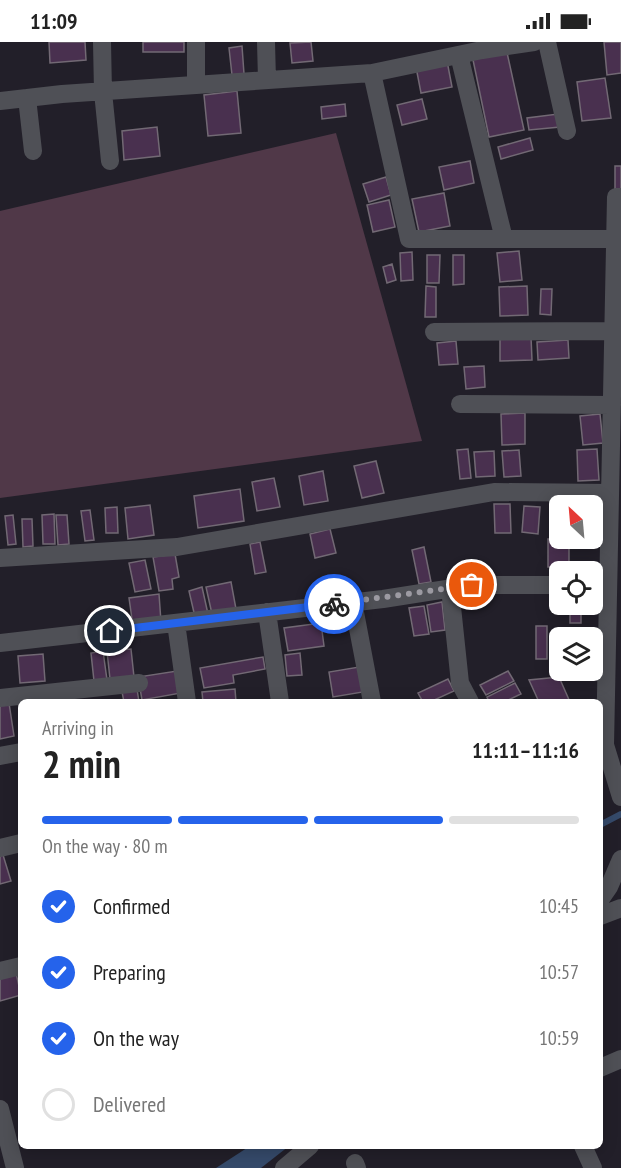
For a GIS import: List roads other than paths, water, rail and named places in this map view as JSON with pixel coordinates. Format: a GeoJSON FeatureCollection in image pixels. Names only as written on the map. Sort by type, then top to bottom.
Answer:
{"type":"FeatureCollection","features":[{"type":"Feature","properties":{"kind":"street"},"geometry":{"type":"LineString","coordinates":[[102,42],[110,161]]}},
{"type":"Feature","properties":{"kind":"street"},"geometry":{"type":"LineString","coordinates":[[196,42],[196,85]]}},
{"type":"Feature","properties":{"kind":"street"},"geometry":{"type":"LineString","coordinates":[[266,42],[267,80]]}},
{"type":"Feature","properties":{"kind":"street"},"geometry":{"type":"LineString","coordinates":[[0,100],[372,73],[534,42]]}},
{"type":"Feature","properties":{"kind":"street"},"geometry":{"type":"LineString","coordinates":[[548,42],[567,131]]}},
{"type":"Feature","properties":{"kind":"street"},"geometry":{"type":"LineString","coordinates":[[459,55],[504,239]]}},
{"type":"Feature","properties":{"kind":"street"},"geometry":{"type":"LineString","coordinates":[[372,73],[409,239],[615,239]]}},
{"type":"Feature","properties":{"kind":"street"},"geometry":{"type":"LineString","coordinates":[[27,98],[33,151]]}},
{"type":"Feature","properties":{"kind":"street"},"geometry":{"type":"LineString","coordinates":[[603,580],[615,561],[610,493],[616,472],[612,405],[617,381],[613,331],[618,296],[615,239],[616,196],[621,196]]}},
{"type":"Feature","properties":{"kind":"street"},"geometry":{"type":"LineString","coordinates":[[434,332],[613,331]]}},
{"type":"Feature","properties":{"kind":"street"},"geometry":{"type":"LineString","coordinates":[[460,404],[612,405]]}},
{"type":"Feature","properties":{"kind":"street"},"geometry":{"type":"LineString","coordinates":[[0,558],[177,547],[494,492],[610,493]]}},
{"type":"Feature","properties":{"kind":"street"},"geometry":{"type":"LineString","coordinates":[[0,644],[353,602],[472,585],[549,585]]}},
{"type":"Feature","properties":{"kind":"street"},"geometry":{"type":"LineString","coordinates":[[450,588],[460,683],[468,699]]}},
{"type":"Feature","properties":{"kind":"street"},"geometry":{"type":"LineString","coordinates":[[353,602],[371,699]]}},
{"type":"Feature","properties":{"kind":"street"},"geometry":{"type":"LineString","coordinates":[[267,612],[280,699]]}},
{"type":"Feature","properties":{"kind":"street"},"geometry":{"type":"LineString","coordinates":[[601,615],[603,699]]}},
{"type":"Feature","properties":{"kind":"street"},"geometry":{"type":"LineString","coordinates":[[176,623],[187,699]]}},
{"type":"Feature","properties":{"kind":"street"},"geometry":{"type":"LineString","coordinates":[[0,699],[139,683]]}},
{"type":"Feature","properties":{"kind":"street"},"geometry":{"type":"LineString","coordinates":[[603,705],[604,745],[619,792]]}},
{"type":"Feature","properties":{"kind":"street"},"geometry":{"type":"LineString","coordinates":[[0,756],[18,753]]}},
{"type":"Feature","properties":{"kind":"street"},"geometry":{"type":"LineString","coordinates":[[0,848],[18,844]]}},
{"type":"Feature","properties":{"kind":"street"},"geometry":{"type":"LineString","coordinates":[[603,896],[621,859]]}},
{"type":"Feature","properties":{"kind":"street"},"geometry":{"type":"LineString","coordinates":[[603,915],[621,908]]}},
{"type":"Feature","properties":{"kind":"street"},"geometry":{"type":"LineString","coordinates":[[0,971],[18,967]]}},
{"type":"Feature","properties":{"kind":"street"},"geometry":{"type":"LineString","coordinates":[[603,1067],[621,1059]]}},
{"type":"Feature","properties":{"kind":"street"},"geometry":{"type":"LineString","coordinates":[[0,1109],[15,1168]]}},
{"type":"Feature","properties":{"kind":"street"},"geometry":{"type":"LineString","coordinates":[[284,1168],[306,1149]]}},
{"type":"Feature","properties":{"kind":"street"},"geometry":{"type":"LineString","coordinates":[[584,1149],[593,1168]]}},
{"type":"Feature","properties":{"kind":"water"},"geometry":{"type":"Polygon","coordinates":[[[245,1149],[285,1149],[261,1168],[216,1168],[245,1149]]]}},
{"type":"Feature","properties":{"kind":"waterway"},"geometry":{"type":"LineString","coordinates":[[603,823],[621,814]]}}]}
